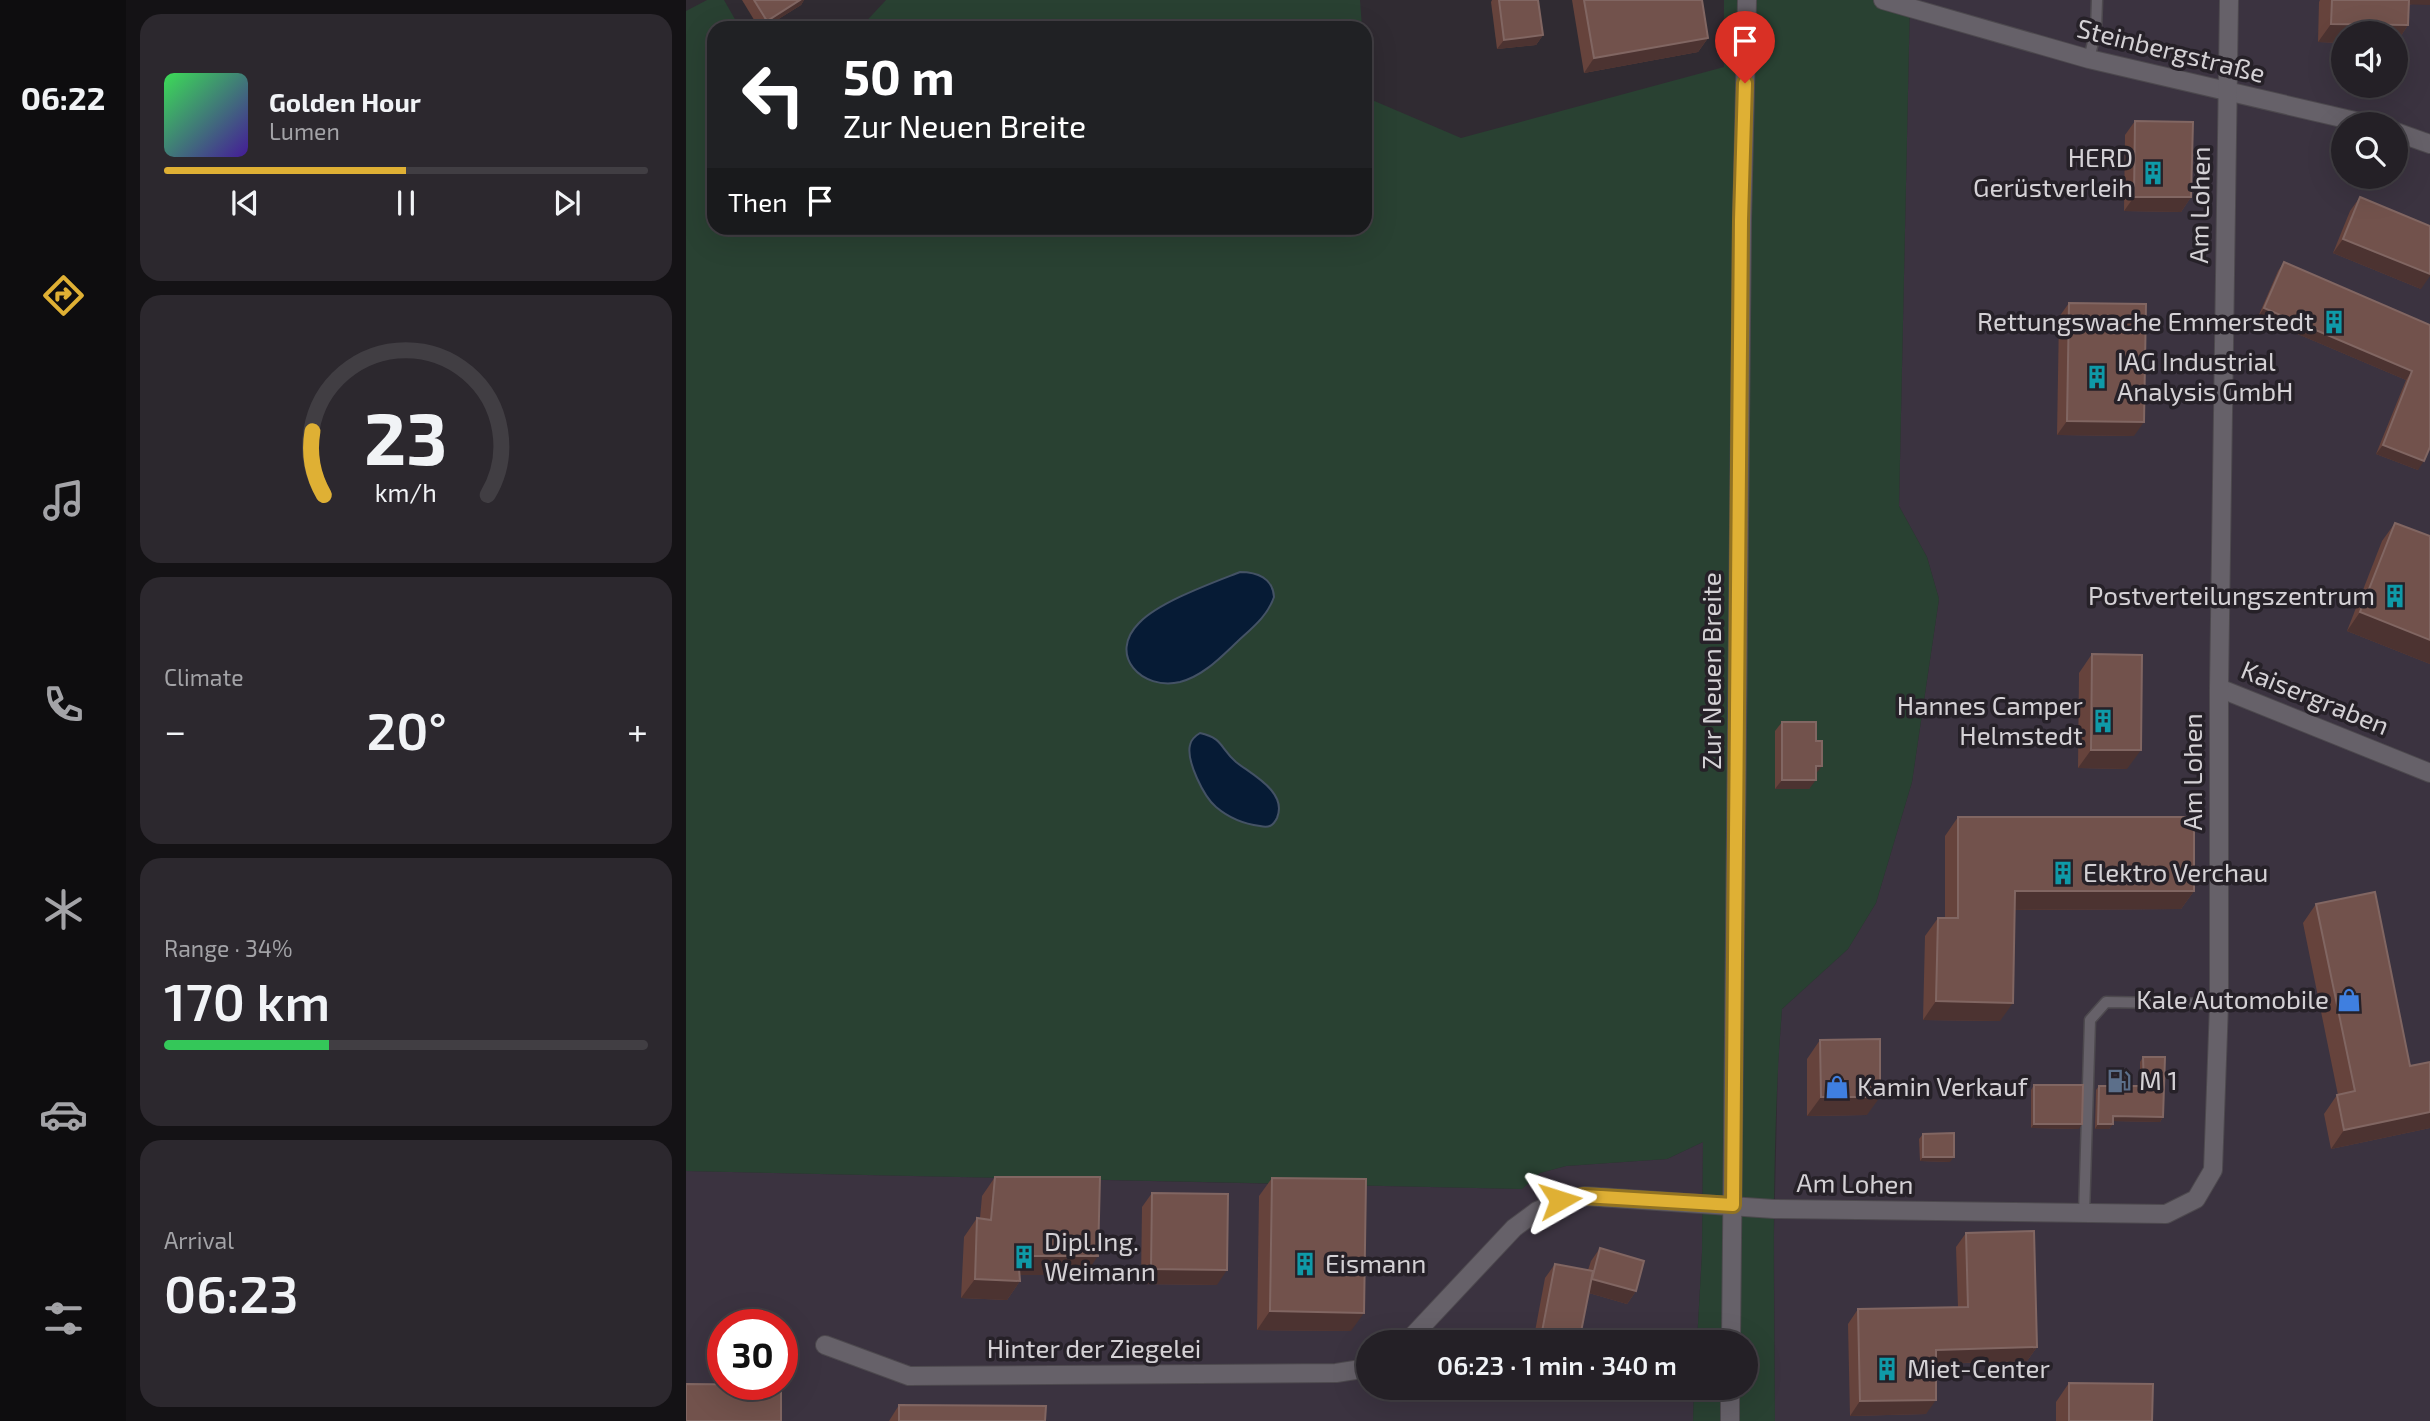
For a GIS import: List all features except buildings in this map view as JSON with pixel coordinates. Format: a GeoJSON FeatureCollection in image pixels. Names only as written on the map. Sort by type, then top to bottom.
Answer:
{"type":"FeatureCollection","features":[{"type":"Feature","properties":{"kind":"street","name":"Zur Neuen Breite"},"geometry":{"type":"LineString","coordinates":[[1731,1330],[1741,220],[1747,0]]}},
{"type":"Feature","properties":{"kind":"street","name":"Steinbergstraße"},"geometry":{"type":"LineString","coordinates":[[1883,0],[2089,59],[2331,116]]}},
{"type":"Feature","properties":{"kind":"street","name":"Am Lohen"},"geometry":{"type":"LineString","coordinates":[[1733,1205],[1788,1209],[2166,1214],[2196,1199],[2213,1170],[2219,1004],[2219,688],[2229,0]]}},
{"type":"Feature","properties":{"kind":"street"},"geometry":{"type":"LineString","coordinates":[[2408,136],[2430,144]]}},
{"type":"Feature","properties":{"kind":"street","name":"Kaisergraben"},"geometry":{"type":"LineString","coordinates":[[2219,688],[2430,773]]}},
{"type":"Feature","properties":{"kind":"street"},"geometry":{"type":"LineString","coordinates":[[1418,1330],[1514,1228],[1537,1211],[1560,1200],[1584,1196],[1733,1205]]}},
{"type":"Feature","properties":{"kind":"street","name":"Hinter der Ziegelei"},"geometry":{"type":"LineString","coordinates":[[825,1345],[909,1376],[1336,1373],[1356,1370]]}},
{"type":"Feature","properties":{"kind":"street"},"geometry":{"type":"LineString","coordinates":[[1730,1400],[1730,1421]]}},
{"type":"Feature","properties":{"kind":"lane"},"geometry":{"type":"LineString","coordinates":[[2089,59],[2096,30],[2097,0]]}},
{"type":"Feature","properties":{"kind":"lane"},"geometry":{"type":"LineString","coordinates":[[2084,1214],[2090,1020],[2106,1002],[2219,1004]]}},
{"type":"Feature","properties":{"kind":"shaded area"},"geometry":{"type":"Polygon","coordinates":[[[1910,0],[2430,0],[2430,1421],[1775,1421],[1774,1235],[1782,1009],[1848,949],[1876,903],[1912,782],[1939,599],[1927,557],[1899,506],[1910,0]]]}},
{"type":"Feature","properties":{"kind":"shaded area"},"geometry":{"type":"Polygon","coordinates":[[[1703,1142],[1702,1253],[1698,1330],[1356,1330],[1356,1400],[1694,1400],[1693,1421],[686,1421],[686,1171],[1521,1189],[1540,1173],[1566,1166],[1667,1159],[1703,1142]]]}},
{"type":"Feature","properties":{"kind":"green space"},"geometry":{"type":"Polygon","coordinates":[[[707,0],[724,0],[736,21],[707,21],[707,235],[1372,235],[1372,100],[1461,138],[1724,67],[1724,0],[1910,0],[1899,506],[1927,557],[1939,599],[1912,782],[1876,903],[1848,949],[1782,1009],[1775,1163],[1775,1421],[1693,1421],[1694,1400],[1758,1400],[1758,1330],[1698,1330],[1702,1253],[1703,1142],[1667,1159],[1566,1166],[1540,1173],[1522,1189],[686,1171],[686,11],[707,0]]]}},
{"type":"Feature","properties":{"kind":"green space"},"geometry":{"type":"Polygon","coordinates":[[[886,0],[1360,0],[1362,21],[866,21],[886,0]]]}},
{"type":"Feature","properties":{"kind":"water"},"geometry":{"type":"Polygon","coordinates":[[[1240,572],[1263,577],[1271,585],[1274,597],[1258,622],[1218,660],[1204,671],[1180,682],[1153,681],[1133,668],[1127,647],[1130,635],[1139,623],[1172,601],[1240,572]]]}},
{"type":"Feature","properties":{"kind":"water"},"geometry":{"type":"Polygon","coordinates":[[[1200,733],[1217,741],[1236,762],[1273,792],[1279,809],[1272,825],[1263,827],[1242,822],[1211,802],[1197,778],[1189,752],[1191,743],[1200,733]]]}},
{"type":"Feature","properties":{"kind":"place","name":"HERD Gerüstverleih"},"geometry":{"type":"Point","coordinates":[2153,173]}},
{"type":"Feature","properties":{"kind":"place","name":"Rettungswache Emmerstedt"},"geometry":{"type":"Point","coordinates":[2334,322]}},
{"type":"Feature","properties":{"kind":"place","name":"IAG Industrial Analysis GmbH"},"geometry":{"type":"Point","coordinates":[2097,377]}},
{"type":"Feature","properties":{"kind":"place","name":"Postverteilungszentrum"},"geometry":{"type":"Point","coordinates":[2395,596]}},
{"type":"Feature","properties":{"kind":"place","name":"Hannes Camper Helmstedt"},"geometry":{"type":"Point","coordinates":[2103,721]}},
{"type":"Feature","properties":{"kind":"place","name":"Elektro Verchau"},"geometry":{"type":"Point","coordinates":[2063,873]}},
{"type":"Feature","properties":{"kind":"place","name":"Kale Automobile"},"geometry":{"type":"Point","coordinates":[2349,1000]}},
{"type":"Feature","properties":{"kind":"place","name":"M 1"},"geometry":{"type":"Point","coordinates":[2119,1081]}},
{"type":"Feature","properties":{"kind":"place","name":"Kamin Verkauf"},"geometry":{"type":"Point","coordinates":[1837,1087]}},
{"type":"Feature","properties":{"kind":"place","name":"Dipl.Ing. Weimann"},"geometry":{"type":"Point","coordinates":[1024,1257]}},
{"type":"Feature","properties":{"kind":"place","name":"Eismann"},"geometry":{"type":"Point","coordinates":[1305,1264]}},
{"type":"Feature","properties":{"kind":"place","name":"Miet-Center"},"geometry":{"type":"Point","coordinates":[1887,1369]}},
{"type":"Feature","properties":{"kind":"route"},"geometry":{"type":"LineString","coordinates":[[1560,1200],[1584,1196],[1733,1205],[1741,220],[1745,83]]}}]}
